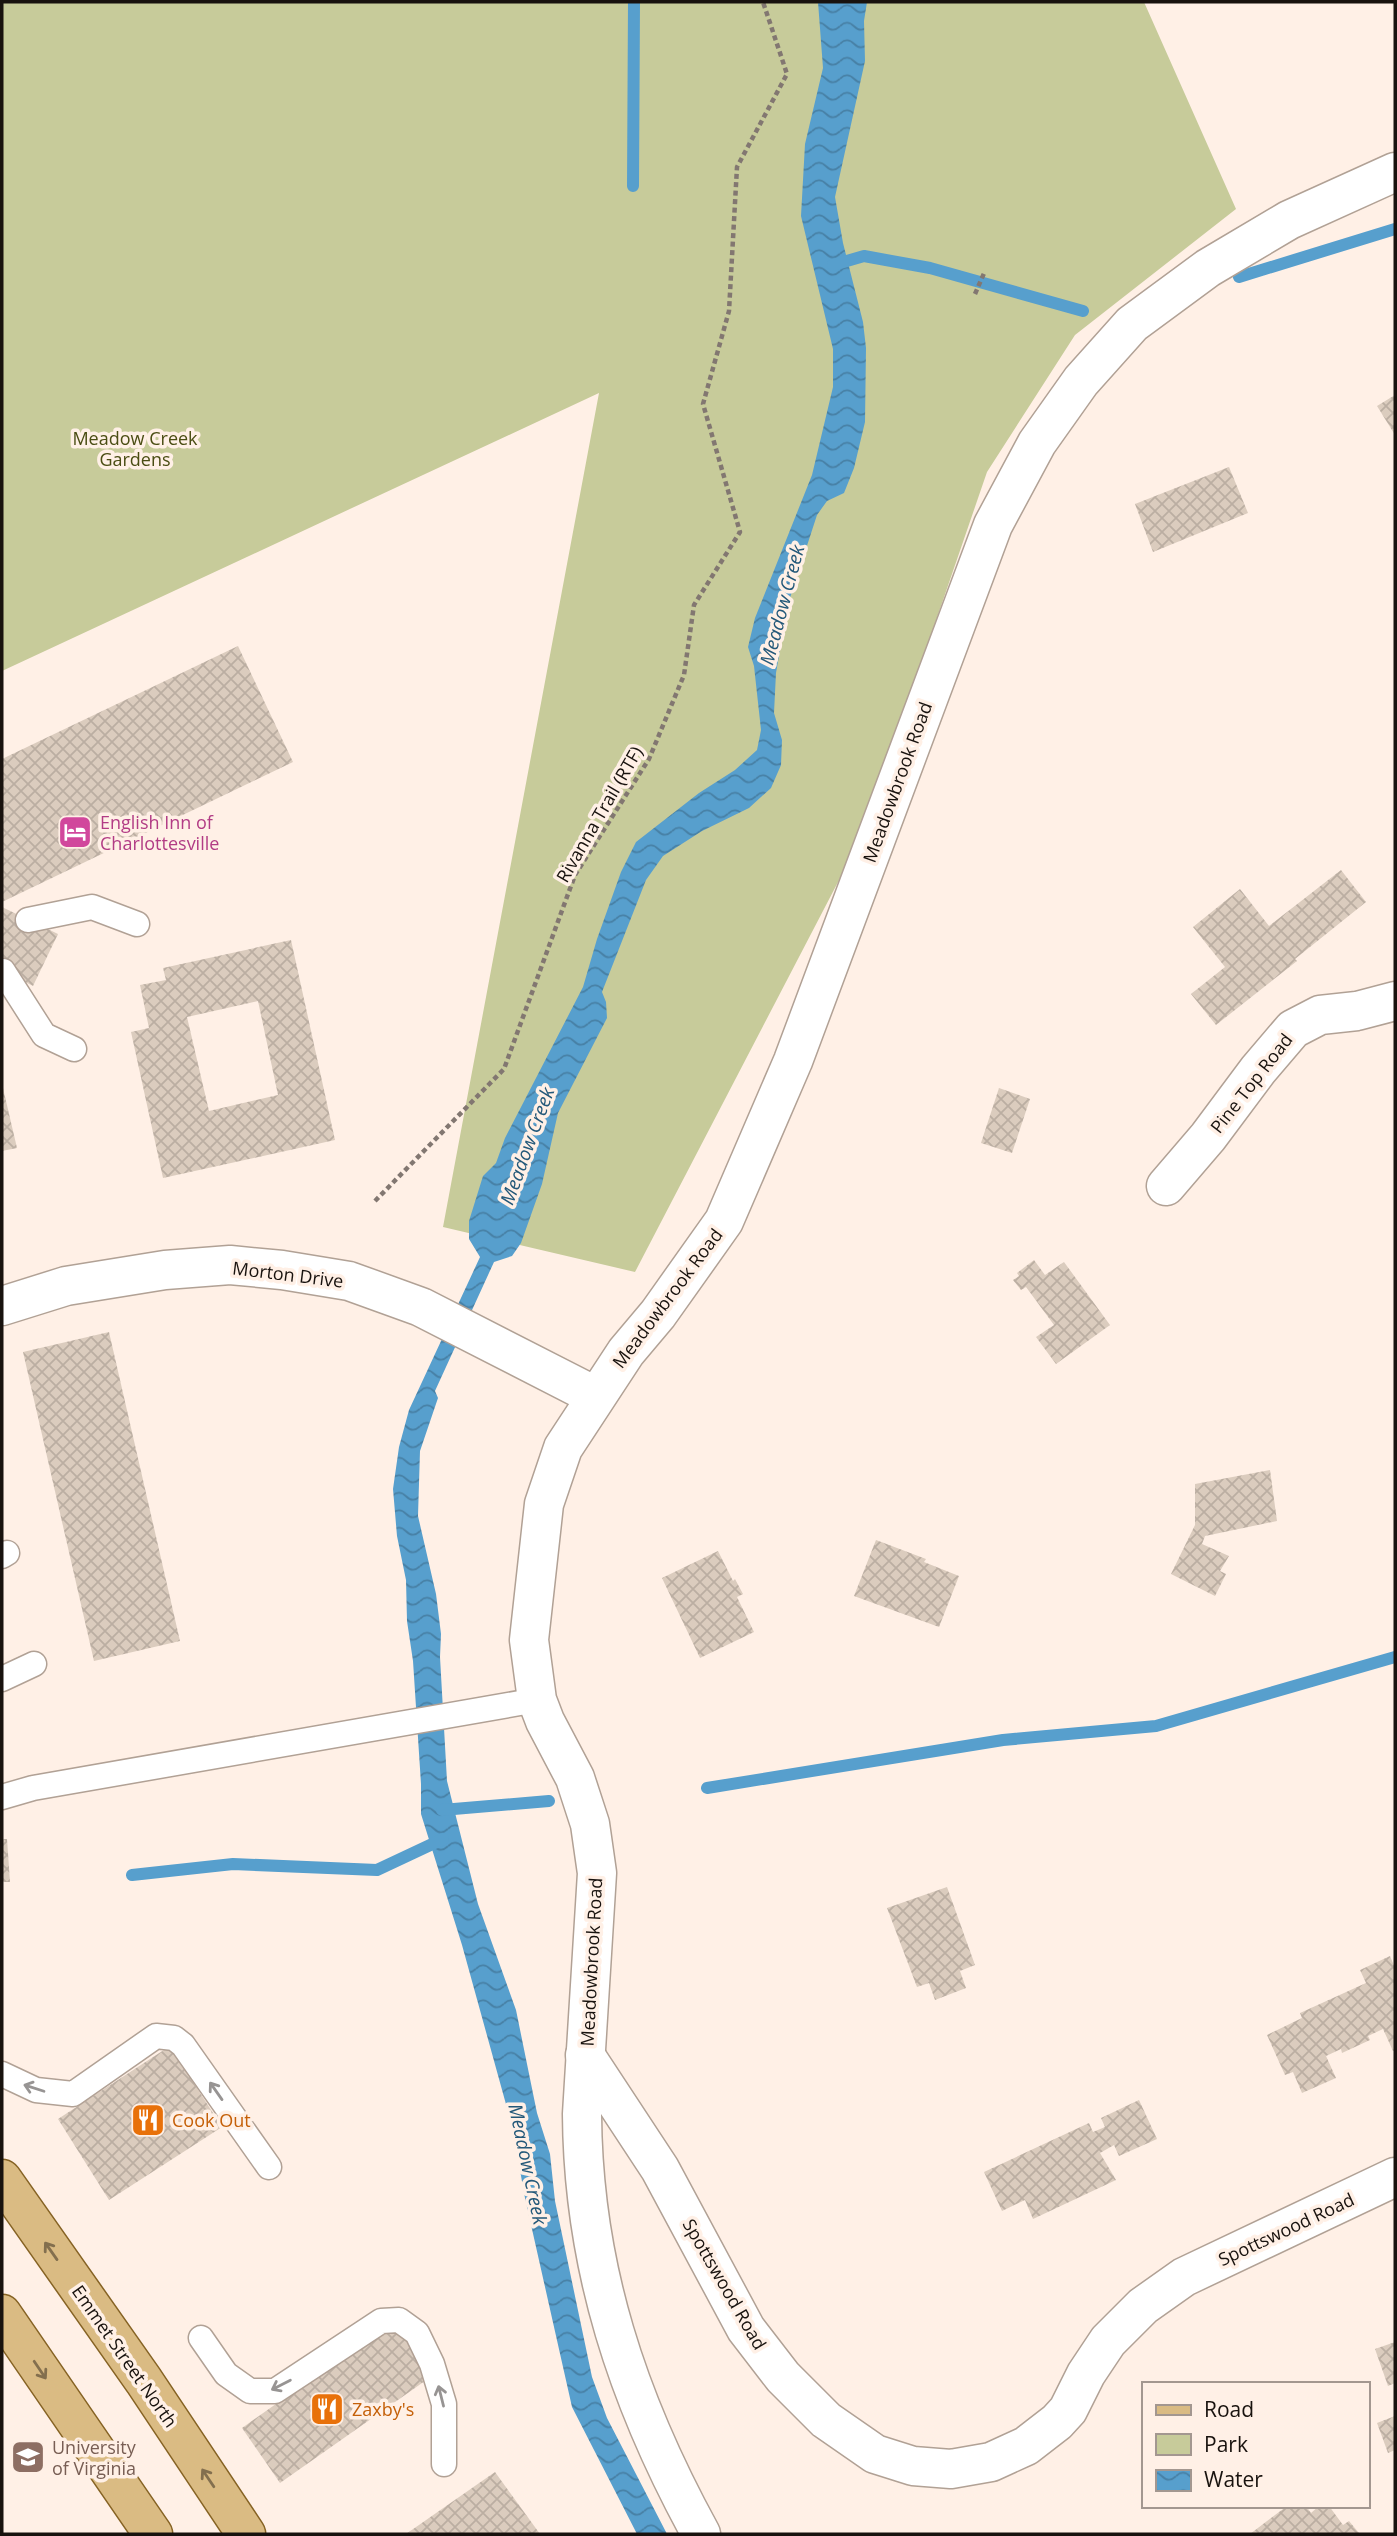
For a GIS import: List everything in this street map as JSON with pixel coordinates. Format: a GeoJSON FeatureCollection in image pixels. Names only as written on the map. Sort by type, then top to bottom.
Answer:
{"type":"FeatureCollection","features":[{"type":"Feature","properties":{"kind":"main road","name":"Emmet Street North"},"geometry":{"type":"LineString","coordinates":[[2,2179],[144,2381],[247,2534]]}},
{"type":"Feature","properties":{"kind":"main road"},"geometry":{"type":"LineString","coordinates":[[2,2314],[153,2534]]}},
{"type":"Feature","properties":{"kind":"street","name":"Meadowbrook Road"},"geometry":{"type":"LineString","coordinates":[[701,2534],[685,2506],[628,2375],[605,2303],[588,2218],[582,2149],[597,1872],[590,1824],[575,1778],[537,1700],[529,1640],[544,1504],[563,1448],[595,1396],[707,1249],[724,1221],[793,1061],[993,525],[1037,443],[1081,381],[1132,324],[1208,268],[1289,220],[1395,173]]}},
{"type":"Feature","properties":{"kind":"street","name":"Pine Top Road"},"geometry":{"type":"LineString","coordinates":[[1166,1186],[1293,1029],[1320,1015],[1357,1011],[1395,1001]]}},
{"type":"Feature","properties":{"kind":"street","name":"Morton Drive"},"geometry":{"type":"LineString","coordinates":[[2,1306],[66,1286],[165,1270],[230,1265],[282,1270],[349,1281],[421,1307],[595,1396]]}},
{"type":"Feature","properties":{"kind":"street","name":"Spottswood Road"},"geometry":{"type":"LineString","coordinates":[[586,2055],[660,2169],[746,2329],[783,2377],[826,2420],[875,2454],[913,2466],[951,2469],[991,2462],[1026,2446],[1068,2410],[1086,2374],[1108,2341],[1143,2306],[1184,2277],[1395,2177]]}},
{"type":"Feature","properties":{"kind":"lane"},"geometry":{"type":"LineString","coordinates":[[28,919],[92,907],[137,924]]}},
{"type":"Feature","properties":{"kind":"lane"},"geometry":{"type":"LineString","coordinates":[[3,971],[44,1035],[74,1049]]}},
{"type":"Feature","properties":{"kind":"lane"},"geometry":{"type":"LineString","coordinates":[[2,1679],[34,1664]]}},
{"type":"Feature","properties":{"kind":"lane"},"geometry":{"type":"LineString","coordinates":[[2,1797],[33,1788],[537,1700]]}},
{"type":"Feature","properties":{"kind":"lane"},"geometry":{"type":"LineString","coordinates":[[2,2074],[36,2090],[73,2094],[156,2036],[174,2038],[183,2045],[269,2167]]}},
{"type":"Feature","properties":{"kind":"lane"},"geometry":{"type":"LineString","coordinates":[[201,2338],[226,2374],[250,2391],[275,2390],[381,2321],[399,2320],[417,2333],[432,2364],[444,2404],[444,2463]]}},
{"type":"Feature","properties":{"kind":"path","name":"Rivanna Trail (RTF)"},"geometry":{"type":"LineString","coordinates":[[375,1200],[504,1069],[575,875],[649,759],[684,675],[694,605],[740,532],[703,404],[729,311],[737,167],[787,74],[763,2]]}},
{"type":"Feature","properties":{"kind":"path"},"geometry":{"type":"LineString","coordinates":[[975,294],[985,271]]}},
{"type":"Feature","properties":{"kind":"green space","name":"Meadow Creek Gardens"},"geometry":{"type":"Polygon","coordinates":[[[2,2],[1144,2],[1236,209],[1075,335],[987,472],[862,836],[635,1272],[443,1227],[599,393],[2,671],[2,2]]]}},
{"type":"Feature","properties":{"kind":"water","name":"Meadow Creek"},"geometry":{"type":"Polygon","coordinates":[[[818,2],[867,2],[864,21],[865,61],[835,197],[843,243],[863,322],[866,348],[865,422],[854,468],[844,493],[827,501],[817,515],[788,604],[776,673],[774,713],[782,740],[781,765],[771,788],[749,808],[702,831],[663,856],[646,880],[602,992],[607,1018],[558,1113],[542,1184],[521,1243],[512,1256],[494,1262],[435,1391],[438,1398],[420,1451],[418,1516],[436,1594],[441,1634],[447,1781],[478,1904],[516,2010],[537,2113],[550,2154],[555,2201],[592,2377],[607,2418],[667,2534],[637,2534],[572,2407],[525,2198],[512,2126],[462,1945],[421,1814],[413,1661],[407,1621],[406,1580],[397,1536],[393,1489],[399,1447],[409,1410],[480,1257],[469,1239],[469,1221],[483,1176],[496,1163],[505,1138],[583,987],[621,872],[636,842],[699,793],[735,770],[757,750],[761,730],[754,666],[748,647],[755,618],[812,475],[833,387],[833,349],[801,216],[805,144],[823,68],[818,2]]]}},
{"type":"Feature","properties":{"kind":"building"},"geometry":{"type":"Polygon","coordinates":[[[1395,395],[1395,435],[1377,406],[1395,395]]]}},
{"type":"Feature","properties":{"kind":"building"},"geometry":{"type":"Polygon","coordinates":[[[1229,467],[1248,513],[1153,552],[1135,504],[1229,467]]]}},
{"type":"Feature","properties":{"kind":"building","name":"English Inn of Charlottesville"},"geometry":{"type":"Polygon","coordinates":[[[238,646],[293,762],[2,902],[2,759],[238,646]]]}},
{"type":"Feature","properties":{"kind":"building"},"geometry":{"type":"Polygon","coordinates":[[[1341,870],[1366,902],[1216,1025],[1191,994],[1225,967],[1193,927],[1240,889],[1269,926],[1341,870]]]}},
{"type":"Feature","properties":{"kind":"building"},"geometry":{"type":"Polygon","coordinates":[[[2,907],[58,934],[33,986],[2,970],[2,907]]]}},
{"type":"Feature","properties":{"kind":"building"},"geometry":{"type":"Polygon","coordinates":[[[291,940],[335,1140],[163,1178],[131,1032],[149,1028],[140,985],[166,980],[163,968],[291,940]],[[258,1001],[187,1017],[209,1111],[278,1095],[258,1001]]]}},
{"type":"Feature","properties":{"kind":"building"},"geometry":{"type":"Polygon","coordinates":[[[2,1084],[17,1148],[2,1151],[2,1084]]]}},
{"type":"Feature","properties":{"kind":"building"},"geometry":{"type":"Polygon","coordinates":[[[999,1088],[1030,1099],[1012,1153],[981,1143],[999,1088]]]}},
{"type":"Feature","properties":{"kind":"building"},"geometry":{"type":"Polygon","coordinates":[[[1034,1260],[1045,1275],[1064,1262],[1110,1325],[1056,1364],[1036,1337],[1054,1325],[1026,1287],[1021,1290],[1013,1280],[1019,1276],[1017,1273],[1034,1260]]]}},
{"type":"Feature","properties":{"kind":"building"},"geometry":{"type":"Polygon","coordinates":[[[109,1332],[180,1641],[94,1661],[23,1352],[109,1332]]]}},
{"type":"Feature","properties":{"kind":"building"},"geometry":{"type":"Polygon","coordinates":[[[1270,1470],[1277,1521],[1205,1536],[1202,1544],[1229,1556],[1220,1571],[1226,1574],[1215,1596],[1171,1574],[1195,1525],[1195,1484],[1270,1470]]]}},
{"type":"Feature","properties":{"kind":"building"},"geometry":{"type":"Polygon","coordinates":[[[876,1540],[926,1559],[924,1562],[959,1576],[939,1627],[854,1596],[876,1540]]]}},
{"type":"Feature","properties":{"kind":"building"},"geometry":{"type":"Polygon","coordinates":[[[718,1551],[733,1581],[735,1579],[743,1594],[737,1597],[754,1632],[700,1658],[662,1578],[718,1551]]]}},
{"type":"Feature","properties":{"kind":"building"},"geometry":{"type":"Polygon","coordinates":[[[2,1839],[7,1839],[10,1882],[2,1882],[2,1839]]]}},
{"type":"Feature","properties":{"kind":"building"},"geometry":{"type":"Polygon","coordinates":[[[947,1887],[975,1965],[960,1971],[966,1988],[935,2000],[929,1983],[917,1987],[887,1908],[947,1887]]]}},
{"type":"Feature","properties":{"kind":"building"},"geometry":{"type":"Polygon","coordinates":[[[1390,1956],[1395,1968],[1395,2050],[1393,2051],[1383,2029],[1368,2036],[1370,2040],[1342,2053],[1341,2049],[1326,2056],[1336,2078],[1302,2093],[1293,2072],[1285,2075],[1267,2035],[1302,2018],[1300,2013],[1366,1983],[1360,1970],[1390,1956]]]}},
{"type":"Feature","properties":{"kind":"building"},"geometry":{"type":"Polygon","coordinates":[[[170,2046],[222,2127],[109,2200],[58,2119],[170,2046]]]}},
{"type":"Feature","properties":{"kind":"building"},"geometry":{"type":"Polygon","coordinates":[[[1139,2100],[1157,2139],[1119,2156],[1114,2145],[1100,2153],[1116,2180],[1033,2219],[1025,2200],[1002,2211],[984,2172],[1089,2123],[1093,2132],[1105,2127],[1101,2118],[1139,2100]]]}},
{"type":"Feature","properties":{"kind":"building"},"geometry":{"type":"Polygon","coordinates":[[[393,2321],[432,2376],[280,2483],[242,2428],[393,2321]]]}},
{"type":"Feature","properties":{"kind":"building"},"geometry":{"type":"Polygon","coordinates":[[[1395,2342],[1395,2383],[1388,2386],[1375,2349],[1395,2342]]]}},
{"type":"Feature","properties":{"kind":"building"},"geometry":{"type":"Polygon","coordinates":[[[1395,2416],[1395,2450],[1388,2453],[1377,2423],[1395,2416]]]}},
{"type":"Feature","properties":{"kind":"building"},"geometry":{"type":"Polygon","coordinates":[[[495,2472],[540,2534],[406,2534],[495,2472]]]}},
{"type":"Feature","properties":{"kind":"building"},"geometry":{"type":"Polygon","coordinates":[[[1284,2508],[1307,2508],[1311,2513],[1317,2508],[1330,2508],[1343,2525],[1349,2521],[1359,2533],[1250,2534],[1284,2508]]]}},
{"type":"Feature","properties":{"kind":"waterway"},"geometry":{"type":"LineString","coordinates":[[633,186],[634,2]]}},
{"type":"Feature","properties":{"kind":"waterway"},"geometry":{"type":"LineString","coordinates":[[1239,277],[1395,229]]}},
{"type":"Feature","properties":{"kind":"waterway"},"geometry":{"type":"LineString","coordinates":[[833,265],[864,256],[930,268],[1083,311]]}},
{"type":"Feature","properties":{"kind":"waterway"},"geometry":{"type":"LineString","coordinates":[[707,1788],[1003,1740],[1156,1726],[1395,1657]]}},
{"type":"Feature","properties":{"kind":"waterway"},"geometry":{"type":"LineString","coordinates":[[442,1810],[549,1801]]}},
{"type":"Feature","properties":{"kind":"waterway"},"geometry":{"type":"LineString","coordinates":[[132,1875],[233,1864],[377,1870],[443,1839]]}},
{"type":"Feature","properties":{"kind":"place","name":"English Inn of Charlottesville"},"geometry":{"type":"Point","coordinates":[75,832]}},
{"type":"Feature","properties":{"kind":"place","name":"Cook Out"},"geometry":{"type":"Point","coordinates":[148,2120]}},
{"type":"Feature","properties":{"kind":"place","name":"Zaxby's"},"geometry":{"type":"Point","coordinates":[327,2409]}},
{"type":"Feature","properties":{"kind":"place","name":"University of Virginia"},"geometry":{"type":"Point","coordinates":[28,2457]}}]}
